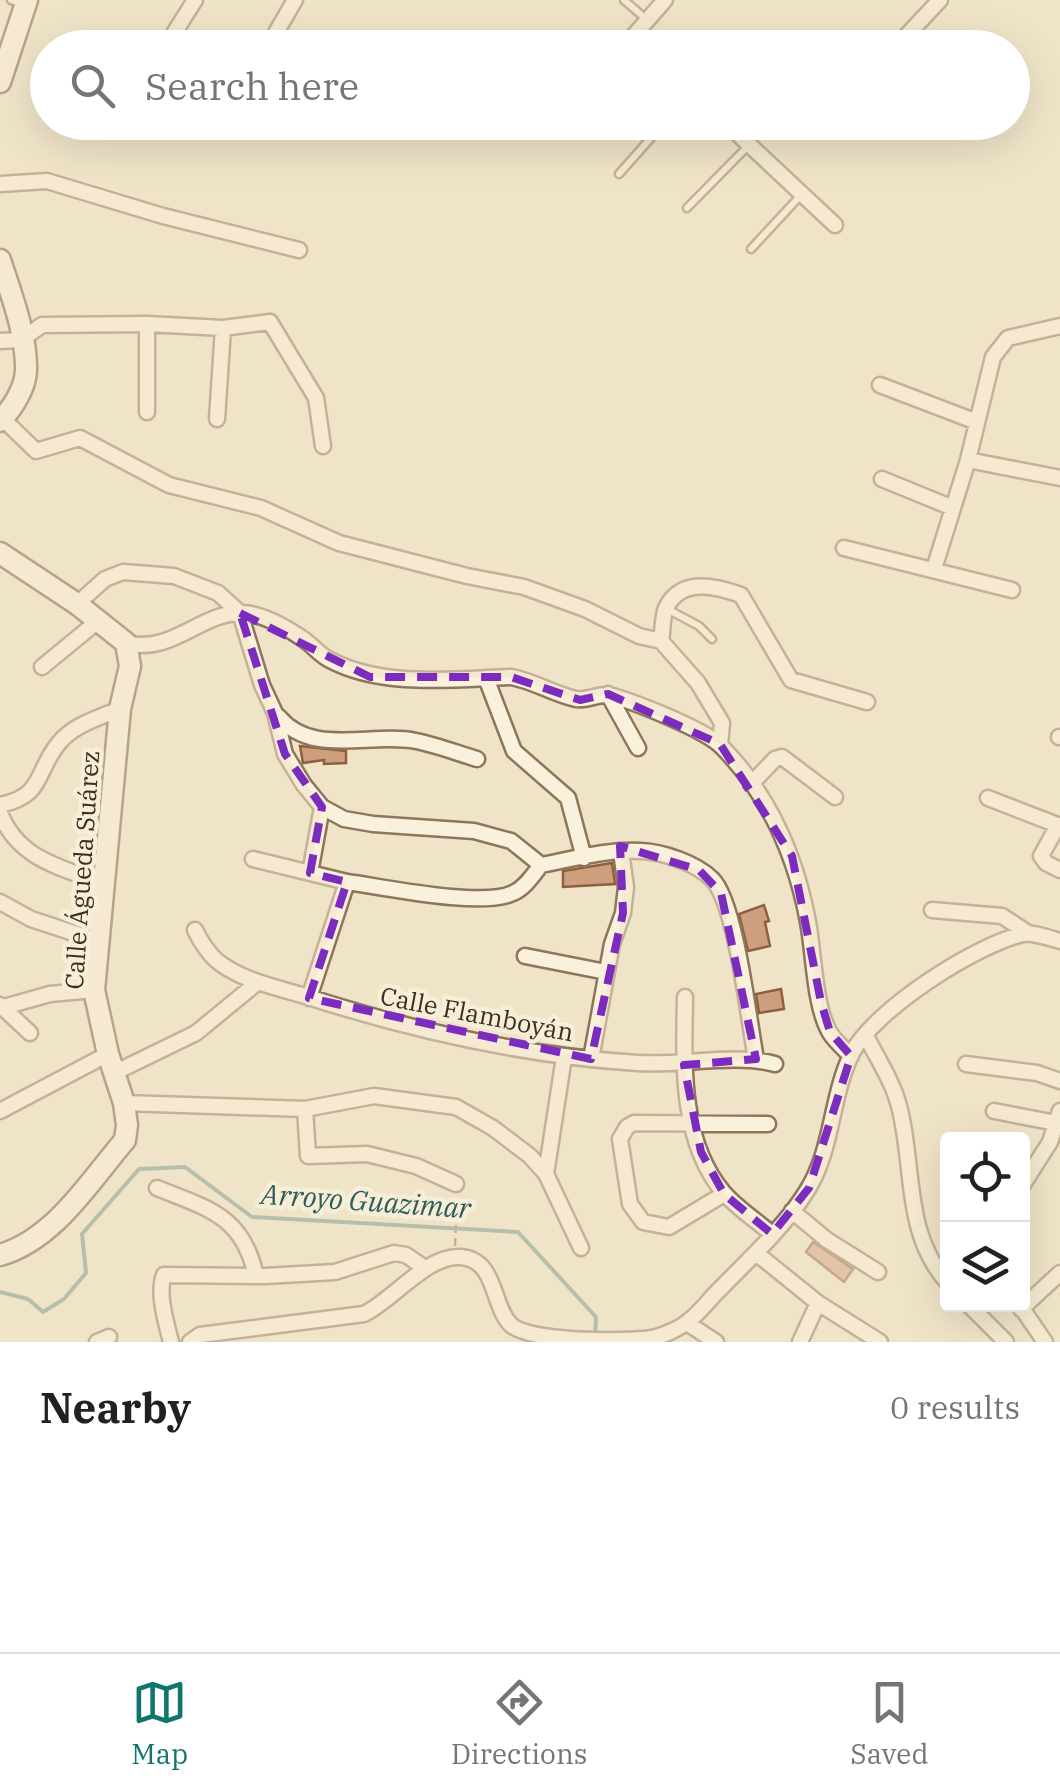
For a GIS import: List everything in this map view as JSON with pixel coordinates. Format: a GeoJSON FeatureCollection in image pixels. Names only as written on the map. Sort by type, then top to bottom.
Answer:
{"type":"FeatureCollection","features":[{"type":"Feature","properties":{"kind":"street"},"geometry":{"type":"LineString","coordinates":[[176,30],[196,0]]}},
{"type":"Feature","properties":{"kind":"street"},"geometry":{"type":"LineString","coordinates":[[277,30],[295,0]]}},
{"type":"Feature","properties":{"kind":"street"},"geometry":{"type":"LineString","coordinates":[[641,30],[664,0]]}},
{"type":"Feature","properties":{"kind":"street"},"geometry":{"type":"LineString","coordinates":[[915,30],[940,0]]}},
{"type":"Feature","properties":{"kind":"street"},"geometry":{"type":"LineString","coordinates":[[0,82],[21,2]]}},
{"type":"Feature","properties":{"kind":"street"},"geometry":{"type":"LineString","coordinates":[[744,140],[835,225]]}},
{"type":"Feature","properties":{"kind":"street"},"geometry":{"type":"LineString","coordinates":[[0,184],[48,181],[163,216],[299,250]]}},
{"type":"Feature","properties":{"kind":"street"},"geometry":{"type":"LineString","coordinates":[[0,260],[11,341],[26,370],[24,384],[2,420],[36,451],[80,438],[168,486],[261,508],[340,543],[524,587],[585,609],[640,636],[662,641],[698,684],[722,723],[720,744]]}},
{"type":"Feature","properties":{"kind":"street"},"geometry":{"type":"LineString","coordinates":[[11,341],[42,325],[223,328],[270,322],[316,398],[323,446]]}},
{"type":"Feature","properties":{"kind":"street"},"geometry":{"type":"LineString","coordinates":[[146,412],[147,324]]}},
{"type":"Feature","properties":{"kind":"street"},"geometry":{"type":"LineString","coordinates":[[934,569],[968,460],[994,357],[1000,346],[1018,333],[1060,326]]}},
{"type":"Feature","properties":{"kind":"street"},"geometry":{"type":"LineString","coordinates":[[217,418],[223,328]]}},
{"type":"Feature","properties":{"kind":"street"},"geometry":{"type":"LineString","coordinates":[[880,385],[978,422]]}},
{"type":"Feature","properties":{"kind":"street"},"geometry":{"type":"LineString","coordinates":[[968,460],[1060,478]]}},
{"type":"Feature","properties":{"kind":"street"},"geometry":{"type":"LineString","coordinates":[[882,478],[953,508]]}},
{"type":"Feature","properties":{"kind":"street"},"geometry":{"type":"LineString","coordinates":[[844,548],[1012,590]]}},
{"type":"Feature","properties":{"kind":"street"},"geometry":{"type":"LineString","coordinates":[[0,553],[77,604],[126,643],[136,646],[168,641],[240,613],[258,616],[287,630],[328,660],[370,677],[530,680],[580,700],[608,694],[720,744],[752,784],[792,856],[804,896],[821,1002],[830,1032],[851,1056]]}},
{"type":"Feature","properties":{"kind":"street"},"geometry":{"type":"LineString","coordinates":[[77,604],[105,579],[123,572],[174,576],[218,592],[240,613],[262,685],[275,712],[285,754],[322,807],[344,819],[373,824],[474,831],[512,842],[541,865]]}},
{"type":"Feature","properties":{"kind":"street"},"geometry":{"type":"LineString","coordinates":[[662,641],[666,609],[679,592],[698,585],[742,595],[790,680],[867,702]]}},
{"type":"Feature","properties":{"kind":"street"},"geometry":{"type":"LineString","coordinates":[[42,667],[98,621]]}},
{"type":"Feature","properties":{"kind":"street","name":"Calle Águeda Suárez"},"geometry":{"type":"LineString","coordinates":[[0,1255],[31,1242],[48,1229],[125,1140],[124,1103],[110,1064],[94,990],[120,709],[130,666],[126,643]]}},
{"type":"Feature","properties":{"kind":"street"},"geometry":{"type":"LineString","coordinates":[[486,678],[514,751],[568,798],[584,858]]}},
{"type":"Feature","properties":{"kind":"street"},"geometry":{"type":"LineString","coordinates":[[608,694],[638,748]]}},
{"type":"Feature","properties":{"kind":"street"},"geometry":{"type":"LineString","coordinates":[[0,805],[19,801],[33,789],[56,745],[73,729],[120,709]]}},
{"type":"Feature","properties":{"kind":"street"},"geometry":{"type":"LineString","coordinates":[[275,712],[289,729],[305,736],[330,741],[412,740],[478,758]]}},
{"type":"Feature","properties":{"kind":"street"},"geometry":{"type":"LineString","coordinates":[[752,784],[775,759],[782,757],[836,797]]}},
{"type":"Feature","properties":{"kind":"street"},"geometry":{"type":"LineString","coordinates":[[988,798],[1059,825],[1041,856],[1060,870]]}},
{"type":"Feature","properties":{"kind":"street"},"geometry":{"type":"LineString","coordinates":[[310,873],[322,807]]}},
{"type":"Feature","properties":{"kind":"street"},"geometry":{"type":"LineString","coordinates":[[0,813],[6,830],[20,847],[102,883]]}},
{"type":"Feature","properties":{"kind":"street"},"geometry":{"type":"LineString","coordinates":[[590,1059],[606,972],[623,913],[626,887],[621,852]]}},
{"type":"Feature","properties":{"kind":"street"},"geometry":{"type":"LineString","coordinates":[[252,859],[347,882],[452,898],[508,896],[520,890],[541,865],[621,852],[670,856],[713,880],[722,893],[738,955],[756,1059]]}},
{"type":"Feature","properties":{"kind":"street"},"geometry":{"type":"LineString","coordinates":[[309,998],[347,882]]}},
{"type":"Feature","properties":{"kind":"street"},"geometry":{"type":"LineString","coordinates":[[0,902],[31,918],[98,941]]}},
{"type":"Feature","properties":{"kind":"street"},"geometry":{"type":"LineString","coordinates":[[932,910],[1002,916],[1028,933],[1060,940]]}},
{"type":"Feature","properties":{"kind":"street","name":"Calle Flamboyán"},"geometry":{"type":"LineString","coordinates":[[195,930],[217,961],[258,982],[386,1021],[564,1057],[684,1064],[756,1059],[775,1064]]}},
{"type":"Feature","properties":{"kind":"street"},"geometry":{"type":"LineString","coordinates":[[190,1342],[200,1335],[364,1314],[384,1304],[425,1268],[458,1256],[475,1261],[488,1275],[506,1319],[524,1334],[582,1340],[654,1338],[687,1323],[756,1253],[792,1211],[815,1175],[851,1056],[881,1016],[991,946],[1028,933]]}},
{"type":"Feature","properties":{"kind":"street"},"geometry":{"type":"LineString","coordinates":[[525,956],[606,972]]}},
{"type":"Feature","properties":{"kind":"street"},"geometry":{"type":"LineString","coordinates":[[0,1111],[196,1033],[258,982]]}},
{"type":"Feature","properties":{"kind":"street"},"geometry":{"type":"LineString","coordinates":[[1,1007],[50,994],[94,990]]}},
{"type":"Feature","properties":{"kind":"street"},"geometry":{"type":"LineString","coordinates":[[685,997],[684,1064],[692,1123],[701,1152],[724,1194],[772,1234]]}},
{"type":"Feature","properties":{"kind":"street"},"geometry":{"type":"LineString","coordinates":[[1,1007],[30,1033]]}},
{"type":"Feature","properties":{"kind":"street"},"geometry":{"type":"LineString","coordinates":[[866,1036],[899,1104],[918,1230],[925,1250],[940,1272]]}},
{"type":"Feature","properties":{"kind":"street"},"geometry":{"type":"LineString","coordinates":[[546,1174],[564,1057]]}},
{"type":"Feature","properties":{"kind":"street"},"geometry":{"type":"LineString","coordinates":[[966,1064],[1037,1073],[1060,1081]]}},
{"type":"Feature","properties":{"kind":"street"},"geometry":{"type":"LineString","coordinates":[[124,1103],[304,1109],[374,1096],[456,1107],[530,1156],[546,1174],[582,1248]]}},
{"type":"Feature","properties":{"kind":"street"},"geometry":{"type":"LineString","coordinates":[[304,1109],[308,1156],[367,1154],[416,1166],[456,1184]]}},
{"type":"Feature","properties":{"kind":"street"},"geometry":{"type":"LineString","coordinates":[[994,1111],[1058,1117],[1055,1148],[1030,1177]]}},
{"type":"Feature","properties":{"kind":"street"},"geometry":{"type":"LineString","coordinates":[[724,1194],[669,1227],[643,1222],[634,1214],[622,1132],[634,1123],[768,1124]]}},
{"type":"Feature","properties":{"kind":"street"},"geometry":{"type":"LineString","coordinates":[[157,1188],[222,1216],[241,1233],[256,1276]]}},
{"type":"Feature","properties":{"kind":"street"},"geometry":{"type":"LineString","coordinates":[[792,1211],[827,1240],[878,1272]]}},
{"type":"Feature","properties":{"kind":"street"},"geometry":{"type":"LineString","coordinates":[[171,1342],[161,1280],[164,1275],[334,1272],[394,1253],[406,1255],[425,1268]]}},
{"type":"Feature","properties":{"kind":"street"},"geometry":{"type":"LineString","coordinates":[[756,1253],[818,1303],[880,1342]]}},
{"type":"Feature","properties":{"kind":"street"},"geometry":{"type":"LineString","coordinates":[[1030,1298],[1060,1273]]}},
{"type":"Feature","properties":{"kind":"street"},"geometry":{"type":"LineString","coordinates":[[800,1342],[818,1303]]}},
{"type":"Feature","properties":{"kind":"street"},"geometry":{"type":"LineString","coordinates":[[975,1312],[1000,1341]]}},
{"type":"Feature","properties":{"kind":"street"},"geometry":{"type":"LineString","coordinates":[[1024,1312],[1045,1342]]}},
{"type":"Feature","properties":{"kind":"street"},"geometry":{"type":"LineString","coordinates":[[687,1323],[716,1342]]}},
{"type":"Feature","properties":{"kind":"lane"},"geometry":{"type":"LineString","coordinates":[[624,0],[647,20]]}},
{"type":"Feature","properties":{"kind":"lane"},"geometry":{"type":"LineString","coordinates":[[619,174],[650,140]]}},
{"type":"Feature","properties":{"kind":"lane"},"geometry":{"type":"LineString","coordinates":[[687,208],[749,145]]}},
{"type":"Feature","properties":{"kind":"lane"},"geometry":{"type":"LineString","coordinates":[[752,249],[801,194]]}},
{"type":"Feature","properties":{"kind":"lane"},"geometry":{"type":"LineString","coordinates":[[666,609],[699,626],[712,640]]}},
{"type":"Feature","properties":{"kind":"path"},"geometry":{"type":"LineString","coordinates":[[456,1184],[456,1228]]}},
{"type":"Feature","properties":{"kind":"highlighted area"},"geometry":{"type":"Polygon","coordinates":[[[240,613],[370,677],[511,677],[580,700],[608,694],[720,744],[792,856],[821,1002],[830,1032],[851,1056],[809,1188],[772,1234],[724,1194],[701,1152],[684,1065],[756,1059],[721,893],[699,870],[620,846],[623,913],[591,1059],[309,998],[347,882],[310,873],[322,807],[285,754],[240,613]]]}},
{"type":"Feature","properties":{"kind":"building"},"geometry":{"type":"Polygon","coordinates":[[[300,746],[346,751],[346,763],[303,763],[300,746]]]}},
{"type":"Feature","properties":{"kind":"building"},"geometry":{"type":"Polygon","coordinates":[[[612,863],[615,884],[563,887],[563,871],[612,863]]]}},
{"type":"Feature","properties":{"kind":"building"},"geometry":{"type":"Polygon","coordinates":[[[764,905],[770,946],[748,951],[739,914],[764,905]]]}},
{"type":"Feature","properties":{"kind":"building"},"geometry":{"type":"Polygon","coordinates":[[[781,989],[784,1009],[759,1013],[756,994],[781,989]]]}},
{"type":"Feature","properties":{"kind":"building"},"geometry":{"type":"Polygon","coordinates":[[[813,1242],[853,1269],[844,1282],[806,1252],[813,1242]]]}},
{"type":"Feature","properties":{"kind":"waterway","name":"Arroyo Guazimar"},"geometry":{"type":"LineString","coordinates":[[0,1292],[28,1299],[43,1312],[64,1299],[86,1273],[82,1234],[139,1169],[185,1167],[252,1217],[518,1232],[596,1317],[595,1337]]}}]}
